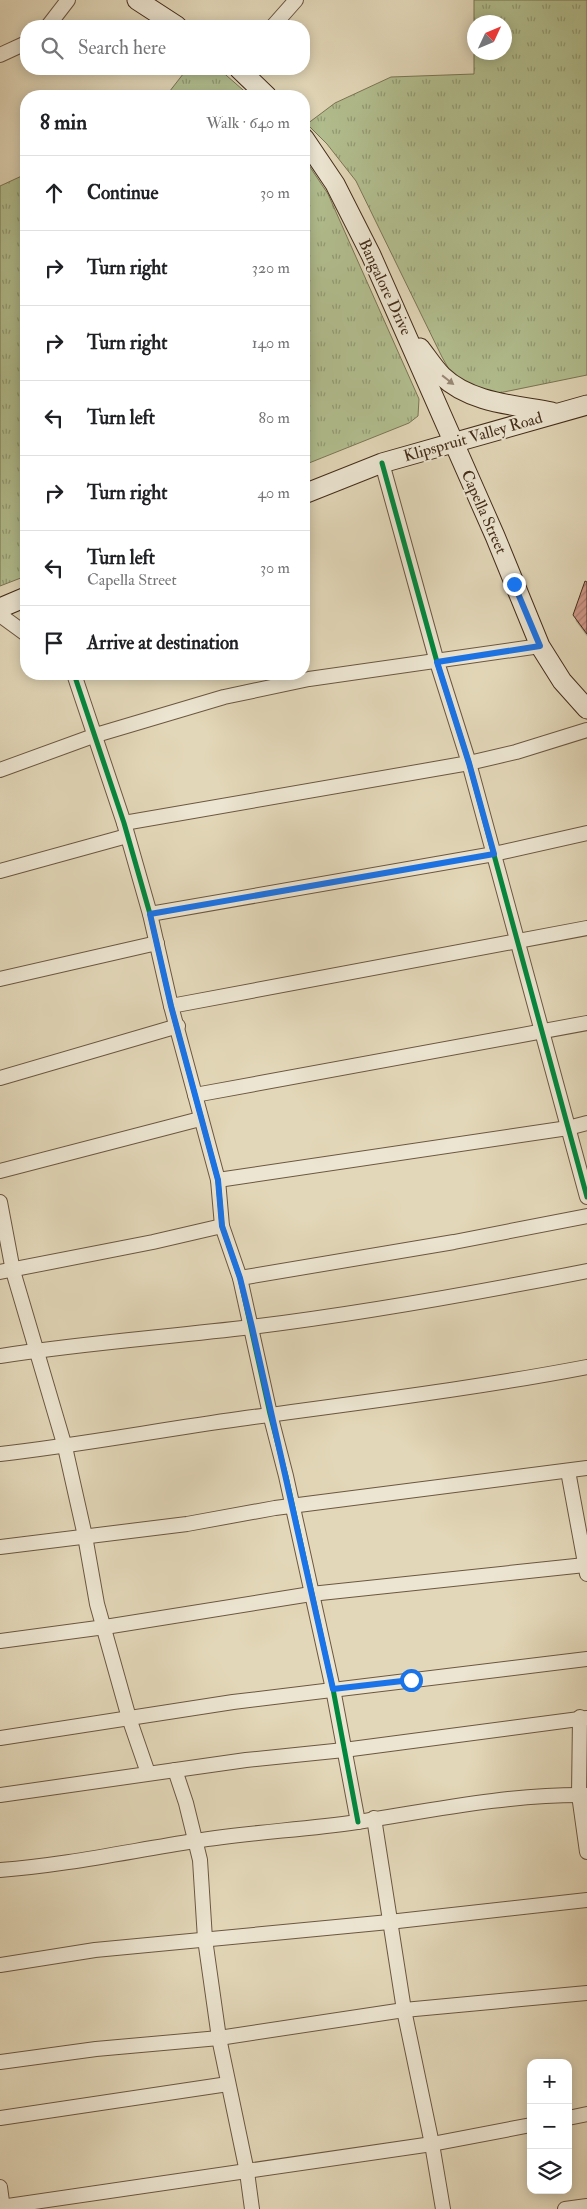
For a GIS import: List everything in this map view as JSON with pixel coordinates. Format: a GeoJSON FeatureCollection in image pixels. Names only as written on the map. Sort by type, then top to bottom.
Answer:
{"type":"FeatureCollection","features":[{"type":"Feature","properties":{"kind":"street"},"geometry":{"type":"LineString","coordinates":[[53,20],[68,0]]}},
{"type":"Feature","properties":{"kind":"street"},"geometry":{"type":"LineString","coordinates":[[136,0],[168,20]]}},
{"type":"Feature","properties":{"kind":"street"},"geometry":{"type":"LineString","coordinates":[[278,20],[296,0]]}},
{"type":"Feature","properties":{"kind":"street"},"geometry":{"type":"LineString","coordinates":[[0,55],[20,46]]}},
{"type":"Feature","properties":{"kind":"street"},"geometry":{"type":"LineString","coordinates":[[245,75],[261,90]]}},
{"type":"Feature","properties":{"kind":"street","name":"Bangalore Drive"},"geometry":{"type":"LineString","coordinates":[[310,147],[335,184],[405,330],[454,444]]}},
{"type":"Feature","properties":{"kind":"street"},"geometry":{"type":"LineString","coordinates":[[405,330],[442,376],[466,393],[492,401],[555,413]]}},
{"type":"Feature","properties":{"kind":"street","name":"Klipspruit Valley Road"},"geometry":{"type":"LineString","coordinates":[[310,492],[382,463],[587,405]]}},
{"type":"Feature","properties":{"kind":"street","name":"Capella Street"},"geometry":{"type":"LineString","coordinates":[[454,444],[495,536],[540,646],[562,682],[587,709]]}},
{"type":"Feature","properties":{"kind":"street"},"geometry":{"type":"LineString","coordinates":[[382,463],[437,662],[469,763],[587,1197]]}},
{"type":"Feature","properties":{"kind":"street"},"geometry":{"type":"LineString","coordinates":[[0,608],[20,600]]}},
{"type":"Feature","properties":{"kind":"street"},"geometry":{"type":"LineString","coordinates":[[0,615],[20,630]]}},
{"type":"Feature","properties":{"kind":"street"},"geometry":{"type":"LineString","coordinates":[[310,679],[540,646]]}},
{"type":"Feature","properties":{"kind":"street"},"geometry":{"type":"LineString","coordinates":[[76,680],[126,829],[150,914],[200,1119],[218,1180],[222,1226],[240,1278],[252,1327],[333,1689],[358,1822]]}},
{"type":"Feature","properties":{"kind":"street"},"geometry":{"type":"LineString","coordinates":[[0,770],[96,735],[243,693],[304,680]]}},
{"type":"Feature","properties":{"kind":"street"},"geometry":{"type":"LineString","coordinates":[[0,871],[126,829],[469,763],[516,752],[587,730]]}},
{"type":"Feature","properties":{"kind":"street"},"geometry":{"type":"LineString","coordinates":[[150,914],[494,854],[587,833]]}},
{"type":"Feature","properties":{"kind":"street"},"geometry":{"type":"LineString","coordinates":[[171,1006],[587,928]]}},
{"type":"Feature","properties":{"kind":"street"},"geometry":{"type":"LineString","coordinates":[[0,979],[157,943]]}},
{"type":"Feature","properties":{"kind":"street"},"geometry":{"type":"LineString","coordinates":[[195,1095],[543,1032],[587,1022]]}},
{"type":"Feature","properties":{"kind":"street"},"geometry":{"type":"LineString","coordinates":[[0,1078],[178,1026]]}},
{"type":"Feature","properties":{"kind":"street"},"geometry":{"type":"LineString","coordinates":[[0,1171],[200,1119]]}},
{"type":"Feature","properties":{"kind":"street"},"geometry":{"type":"LineString","coordinates":[[218,1180],[568,1128],[587,1123]]}},
{"type":"Feature","properties":{"kind":"street"},"geometry":{"type":"LineString","coordinates":[[0,1202],[7,1272],[36,1351],[65,1447],[85,1536],[97,1604],[129,1718],[148,1773]]}},
{"type":"Feature","properties":{"kind":"street"},"geometry":{"type":"LineString","coordinates":[[240,1278],[454,1242],[587,1216]]}},
{"type":"Feature","properties":{"kind":"street"},"geometry":{"type":"LineString","coordinates":[[7,1272],[222,1226]]}},
{"type":"Feature","properties":{"kind":"street"},"geometry":{"type":"LineString","coordinates":[[0,1356],[252,1327],[463,1295],[587,1271]]}},
{"type":"Feature","properties":{"kind":"street"},"geometry":{"type":"LineString","coordinates":[[0,1454],[65,1447],[159,1430],[499,1383],[587,1367]]}},
{"type":"Feature","properties":{"kind":"street"},"geometry":{"type":"LineString","coordinates":[[0,1547],[187,1524],[292,1507],[587,1468]]}},
{"type":"Feature","properties":{"kind":"street"},"geometry":{"type":"LineString","coordinates":[[0,1641],[105,1628],[311,1594],[586,1570],[568,1472]]}},
{"type":"Feature","properties":{"kind":"street"},"geometry":{"type":"LineString","coordinates":[[0,1738],[333,1689],[587,1659]]}},
{"type":"Feature","properties":{"kind":"street"},"geometry":{"type":"LineString","coordinates":[[0,1795],[148,1773],[344,1750],[584,1718],[583,1795],[587,1852]]}},
{"type":"Feature","properties":{"kind":"street"},"geometry":{"type":"LineString","coordinates":[[175,1770],[200,1860],[206,1939],[219,2038],[247,2172],[252,2209]]}},
{"type":"Feature","properties":{"kind":"street"},"geometry":{"type":"LineString","coordinates":[[0,1870],[80,1860],[196,1840],[358,1822],[374,1818],[518,1798],[555,1794],[583,1795]]}},
{"type":"Feature","properties":{"kind":"street"},"geometry":{"type":"LineString","coordinates":[[374,1818],[404,2010],[432,2144],[443,2209]]}},
{"type":"Feature","properties":{"kind":"street"},"geometry":{"type":"LineString","coordinates":[[0,1965],[95,1950],[389,1922],[587,1900]]}},
{"type":"Feature","properties":{"kind":"street"},"geometry":{"type":"LineString","coordinates":[[0,2062],[96,2049],[219,2038],[404,2010],[587,1993]]}},
{"type":"Feature","properties":{"kind":"street"},"geometry":{"type":"LineString","coordinates":[[0,2118],[228,2084]]}},
{"type":"Feature","properties":{"kind":"street"},"geometry":{"type":"LineString","coordinates":[[572,2117],[587,2114]]}},
{"type":"Feature","properties":{"kind":"street"},"geometry":{"type":"LineString","coordinates":[[0,2187],[2,2208],[432,2144],[527,2126]]}},
{"type":"Feature","properties":{"kind":"street"},"geometry":{"type":"LineString","coordinates":[[565,2209],[587,2206]]}},
{"type":"Feature","properties":{"kind":"green space"},"geometry":{"type":"Polygon","coordinates":[[[474,0],[587,0],[587,375],[499,393],[466,385],[450,371],[356,181],[327,144],[310,127],[310,122],[335,103],[391,77],[474,74],[474,60],[512,60],[512,15],[474,15],[474,0]]]}},
{"type":"Feature","properties":{"kind":"green space"},"geometry":{"type":"Polygon","coordinates":[[[182,75],[226,75],[243,90],[171,90],[182,75]]]}},
{"type":"Feature","properties":{"kind":"green space"},"geometry":{"type":"Polygon","coordinates":[[[310,167],[328,194],[419,399],[418,416],[409,423],[310,463],[310,167]]]}},
{"type":"Feature","properties":{"kind":"green space"},"geometry":{"type":"Polygon","coordinates":[[[20,177],[20,578],[0,586],[0,186],[20,177]]]}},
{"type":"Feature","properties":{"kind":"building"},"geometry":{"type":"Polygon","coordinates":[[[585,581],[587,582],[587,634],[573,615],[585,581]]]}},
{"type":"Feature","properties":{"kind":"cycle path"},"geometry":{"type":"LineString","coordinates":[[382,463],[437,662],[469,763],[587,1197]]}},
{"type":"Feature","properties":{"kind":"cycle path"},"geometry":{"type":"LineString","coordinates":[[76,680],[124,823],[150,914],[171,1006],[218,1180],[222,1226],[240,1278],[270,1414],[286,1476],[333,1689],[358,1822]]}},
{"type":"Feature","properties":{"kind":"route"},"geometry":{"type":"LineString","coordinates":[[411,1680],[333,1689],[252,1327],[240,1278],[222,1226],[218,1180],[200,1119],[178,1026],[171,1006],[150,914],[494,854],[469,763],[437,662],[540,646],[514,584]]}}]}
